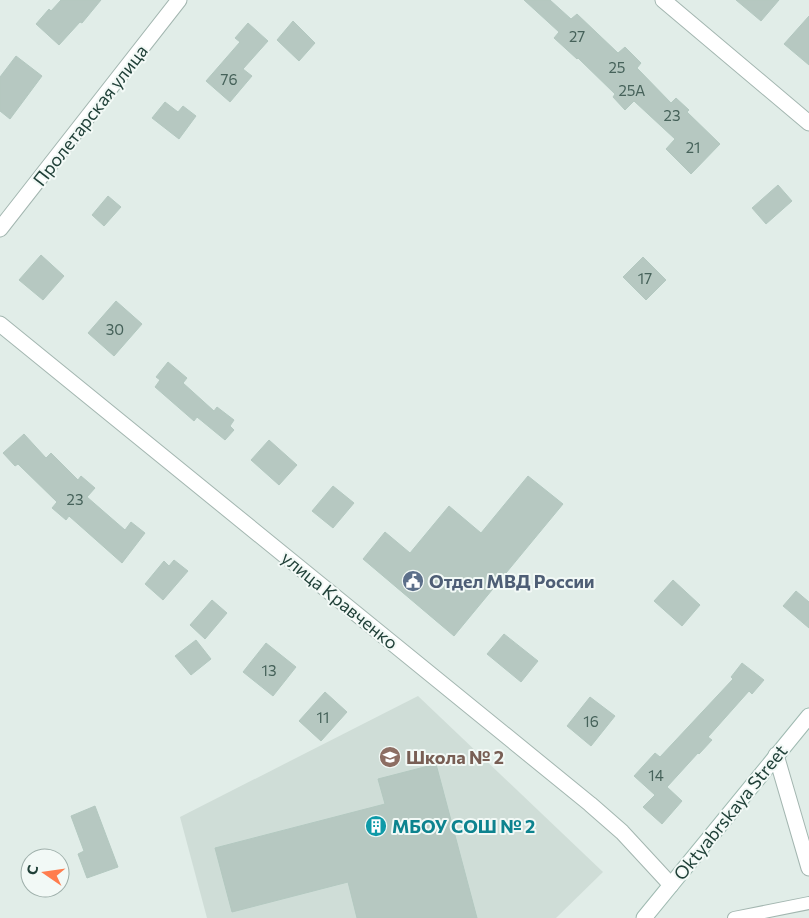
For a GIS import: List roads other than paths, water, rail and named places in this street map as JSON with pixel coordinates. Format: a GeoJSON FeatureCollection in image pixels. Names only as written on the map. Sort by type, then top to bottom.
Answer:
{"type":"FeatureCollection","features":[{"type":"Feature","properties":{"kind":"street","name":"Пролетарская улица"},"geometry":{"type":"LineString","coordinates":[[0,229],[179,0]]}},
{"type":"Feature","properties":{"kind":"street"},"geometry":{"type":"LineString","coordinates":[[663,0],[809,123]]}},
{"type":"Feature","properties":{"kind":"street","name":"улица Кравченко"},"geometry":{"type":"LineString","coordinates":[[0,324],[590,804],[622,832],[671,885]]}},
{"type":"Feature","properties":{"kind":"street","name":"Oktyabrskaya Street"},"geometry":{"type":"LineString","coordinates":[[644,918],[809,716]]}},
{"type":"Feature","properties":{"kind":"street"},"geometry":{"type":"LineString","coordinates":[[776,755],[809,868]]}},
{"type":"Feature","properties":{"kind":"lane"},"geometry":{"type":"LineString","coordinates":[[734,918],[809,902]]}},
{"type":"Feature","properties":{"kind":"place","name":"Отдел МВД России"},"geometry":{"type":"Point","coordinates":[413,581]}},
{"type":"Feature","properties":{"kind":"place","name":"Школа № 2"},"geometry":{"type":"Point","coordinates":[390,757]}},
{"type":"Feature","properties":{"kind":"place","name":"МБОУ СОШ № 2"},"geometry":{"type":"Point","coordinates":[376,826]}}]}
